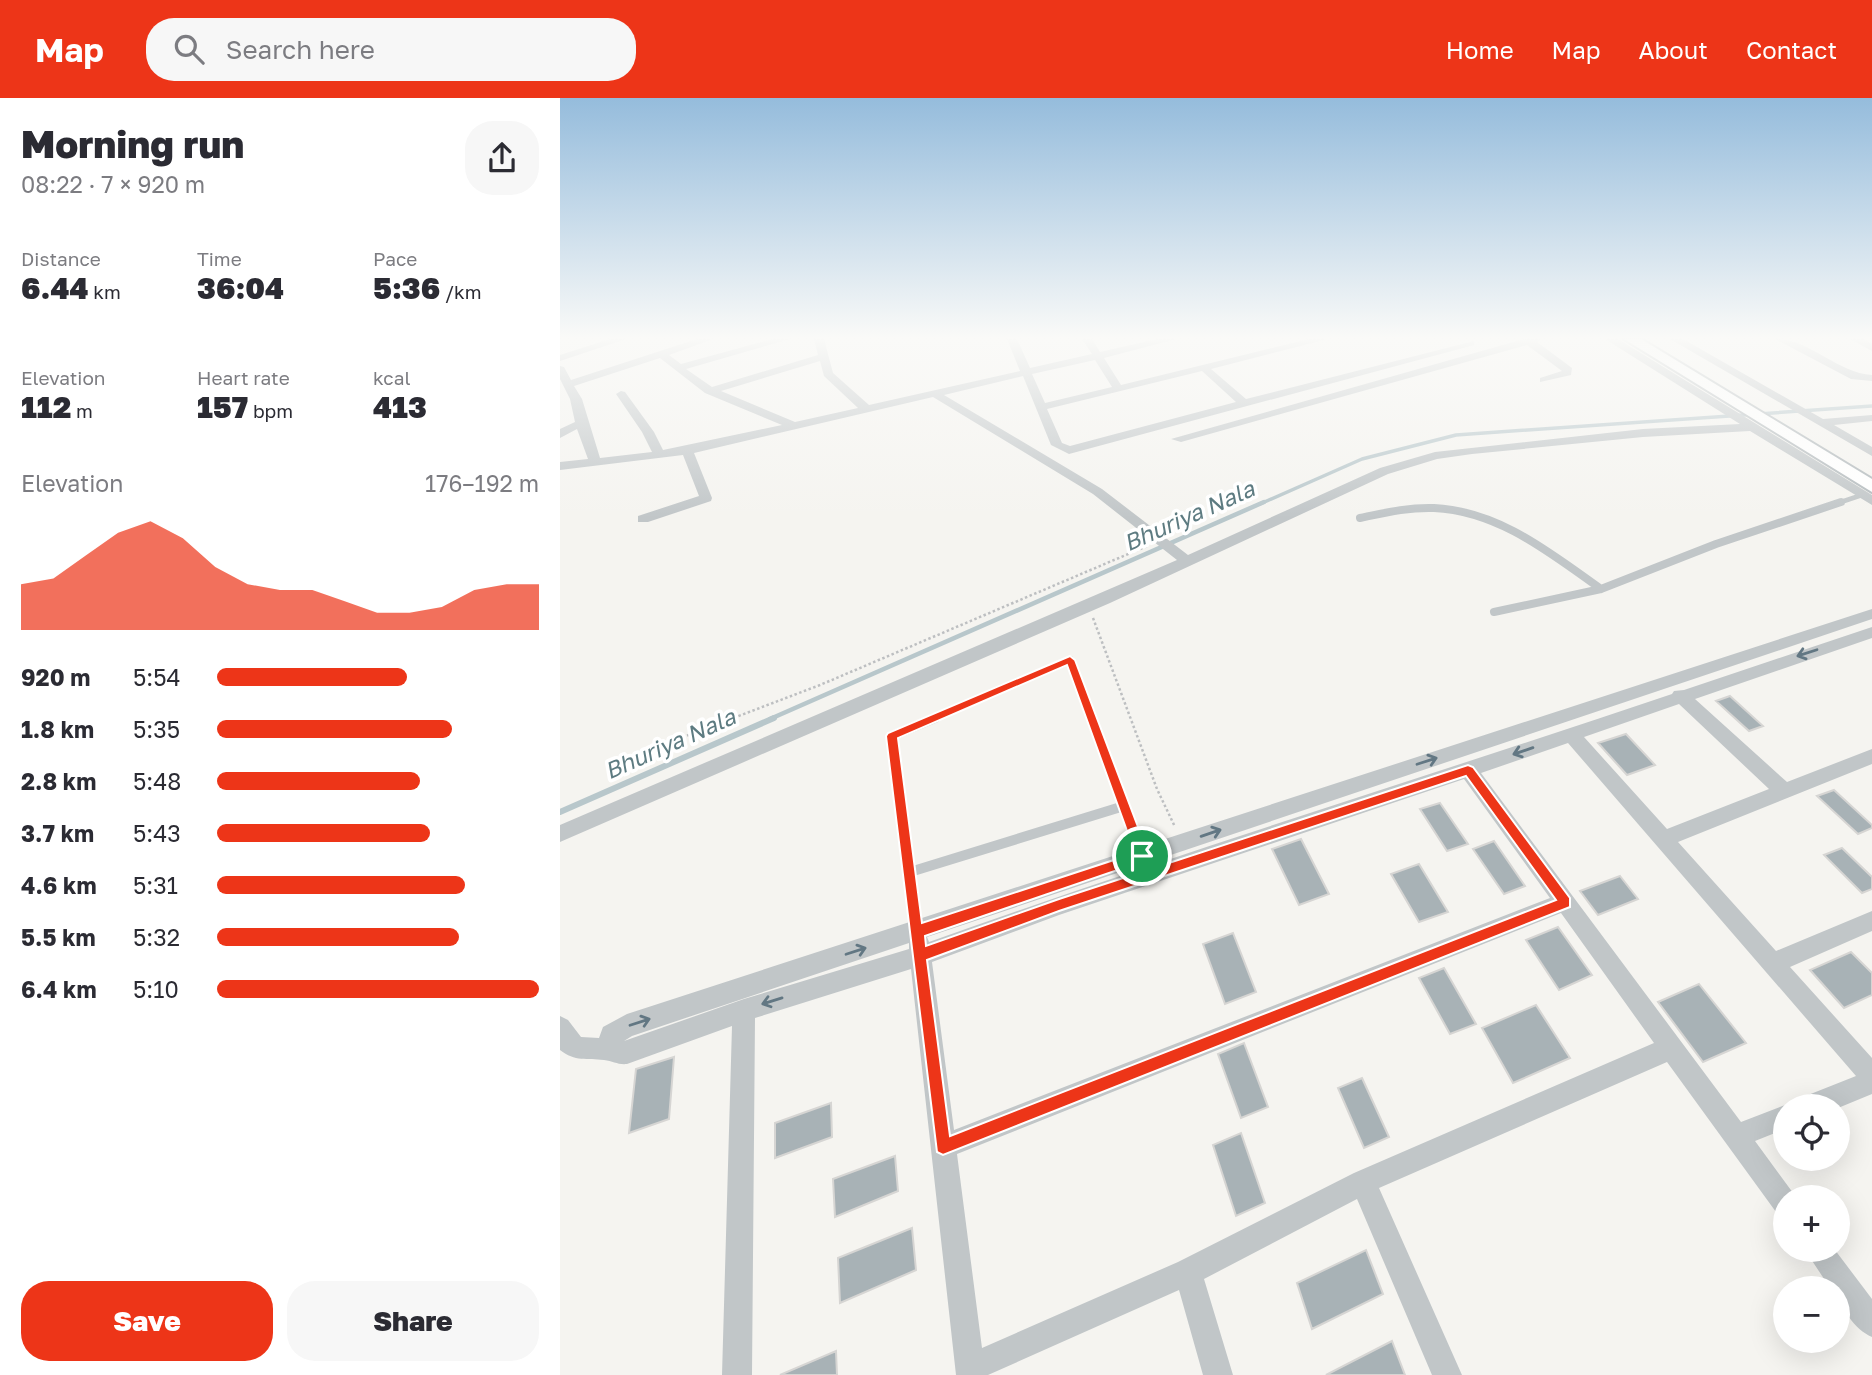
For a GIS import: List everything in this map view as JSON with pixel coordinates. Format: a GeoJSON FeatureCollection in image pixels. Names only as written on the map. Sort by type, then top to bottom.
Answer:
{"type":"FeatureCollection","features":[{"type":"Feature","properties":{"kind":"street"},"geometry":{"type":"LineString","coordinates":[[576,399],[595,462]]}},
{"type":"Feature","properties":{"kind":"street"},"geometry":{"type":"LineString","coordinates":[[624,399],[648,432],[660,456]]}},
{"type":"Feature","properties":{"kind":"street"},"geometry":{"type":"LineString","coordinates":[[727,399],[794,426]]}},
{"type":"Feature","properties":{"kind":"street"},"geometry":{"type":"LineString","coordinates":[[855,399],[866,408]]}},
{"type":"Feature","properties":{"kind":"street"},"geometry":{"type":"LineString","coordinates":[[560,466],[687,451],[909,399]]}},
{"type":"Feature","properties":{"kind":"street"},"geometry":{"type":"LineString","coordinates":[[943,399],[1108,497],[1184,559]]}},
{"type":"Feature","properties":{"kind":"street"},"geometry":{"type":"LineString","coordinates":[[1038,399],[1057,445],[1069,450],[1260,399]]}},
{"type":"Feature","properties":{"kind":"street"},"geometry":{"type":"LineString","coordinates":[[1042,407],[1076,399]]}},
{"type":"Feature","properties":{"kind":"street"},"geometry":{"type":"LineString","coordinates":[[1238,399],[1243,403]]}},
{"type":"Feature","properties":{"kind":"street"},"geometry":{"type":"LineString","coordinates":[[1177,439],[1322,399]]}},
{"type":"Feature","properties":{"kind":"street"},"geometry":{"type":"LineString","coordinates":[[1706,399],[1869,494]]}},
{"type":"Feature","properties":{"kind":"street"},"geometry":{"type":"LineString","coordinates":[[1731,399],[1772,424],[1869,494]]}},
{"type":"Feature","properties":{"kind":"street"},"geometry":{"type":"LineString","coordinates":[[1751,399],[1812,423],[1872,452]]}},
{"type":"Feature","properties":{"kind":"street"},"geometry":{"type":"LineString","coordinates":[[1780,399],[1872,469]]}},
{"type":"Feature","properties":{"kind":"street"},"geometry":{"type":"LineString","coordinates":[[1812,423],[1872,418]]}},
{"type":"Feature","properties":{"kind":"street"},"geometry":{"type":"LineString","coordinates":[[560,434],[581,423]]}},
{"type":"Feature","properties":{"kind":"street"},"geometry":{"type":"LineString","coordinates":[[560,834],[1088,606],[1184,559],[1354,484],[1435,456],[1643,433],[1749,426]]}},
{"type":"Feature","properties":{"kind":"street"},"geometry":{"type":"LineString","coordinates":[[643,519],[706,498],[687,451]]}},
{"type":"Feature","properties":{"kind":"street"},"geometry":{"type":"LineString","coordinates":[[560,1028],[567,1041],[577,1050],[590,1052],[607,1048],[616,1053],[627,1052],[744,1010],[1142,856],[1872,614]]}},
{"type":"Feature","properties":{"kind":"street"},"geometry":{"type":"LineString","coordinates":[[607,1048],[607,1040],[611,1035],[627,1026],[1059,905],[1468,770],[1681,695],[1872,632]]}},
{"type":"Feature","properties":{"kind":"street"},"geometry":{"type":"LineString","coordinates":[[1681,695],[1782,789]]}},
{"type":"Feature","properties":{"kind":"street"},"geometry":{"type":"LineString","coordinates":[[1571,734],[1872,1076]]}},
{"type":"Feature","properties":{"kind":"street"},"geometry":{"type":"LineString","coordinates":[[1663,839],[1782,789],[1872,756]]}},
{"type":"Feature","properties":{"kind":"street"},"geometry":{"type":"LineString","coordinates":[[1468,770],[1773,1187]]}},
{"type":"Feature","properties":{"kind":"street"},"geometry":{"type":"LineString","coordinates":[[943,1147],[1565,902]]}},
{"type":"Feature","properties":{"kind":"street"},"geometry":{"type":"LineString","coordinates":[[1774,963],[1872,921]]}},
{"type":"Feature","properties":{"kind":"street"},"geometry":{"type":"LineString","coordinates":[[919,943],[971,1372],[1188,1272],[1363,1182],[1671,1048]]}},
{"type":"Feature","properties":{"kind":"street"},"geometry":{"type":"LineString","coordinates":[[737,1375],[744,1010]]}},
{"type":"Feature","properties":{"kind":"street"},"geometry":{"type":"LineString","coordinates":[[1842,1094],[1872,1082]]}},
{"type":"Feature","properties":{"kind":"street"},"geometry":{"type":"LineString","coordinates":[[1736,1136],[1773,1122]]}},
{"type":"Feature","properties":{"kind":"street"},"geometry":{"type":"LineString","coordinates":[[1363,1182],[1447,1375]]}},
{"type":"Feature","properties":{"kind":"street"},"geometry":{"type":"LineString","coordinates":[[1828,1262],[1872,1323]]}},
{"type":"Feature","properties":{"kind":"street"},"geometry":{"type":"LineString","coordinates":[[1188,1272],[1218,1375]]}},
{"type":"Feature","properties":{"kind":"lane"},"geometry":{"type":"LineString","coordinates":[[1494,612],[1601,589],[1716,544],[1869,494]]}},
{"type":"Feature","properties":{"kind":"lane"},"geometry":{"type":"LineString","coordinates":[[1360,518],[1414,507],[1484,515],[1516,531],[1601,589]]}},
{"type":"Feature","properties":{"kind":"lane"},"geometry":{"type":"LineString","coordinates":[[919,943],[892,736],[1070,660],[1142,856]]}},
{"type":"Feature","properties":{"kind":"lane"},"geometry":{"type":"LineString","coordinates":[[910,872],[1124,806]]}},
{"type":"Feature","properties":{"kind":"path"},"geometry":{"type":"LineString","coordinates":[[673,741],[820,685],[1165,541]]}},
{"type":"Feature","properties":{"kind":"path"},"geometry":{"type":"LineString","coordinates":[[1088,606],[1157,789],[1183,842]]}},
{"type":"Feature","properties":{"kind":"building"},"geometry":{"type":"Polygon","coordinates":[[[1730,696],[1763,726],[1749,731],[1716,701],[1730,696]]]}},
{"type":"Feature","properties":{"kind":"building"},"geometry":{"type":"Polygon","coordinates":[[[1626,734],[1655,765],[1627,775],[1598,743],[1626,734]]]}},
{"type":"Feature","properties":{"kind":"building"},"geometry":{"type":"Polygon","coordinates":[[[1834,790],[1872,825],[1872,828],[1858,834],[1817,796],[1834,790]]]}},
{"type":"Feature","properties":{"kind":"building"},"geometry":{"type":"Polygon","coordinates":[[[1440,803],[1468,844],[1447,851],[1420,809],[1440,803]]]}},
{"type":"Feature","properties":{"kind":"building"},"geometry":{"type":"Polygon","coordinates":[[[1301,839],[1329,894],[1299,905],[1272,849],[1301,839]]]}},
{"type":"Feature","properties":{"kind":"building"},"geometry":{"type":"Polygon","coordinates":[[[1494,841],[1525,886],[1504,894],[1473,849],[1494,841]]]}},
{"type":"Feature","properties":{"kind":"building"},"geometry":{"type":"Polygon","coordinates":[[[1842,848],[1872,877],[1872,889],[1862,893],[1824,855],[1842,848]]]}},
{"type":"Feature","properties":{"kind":"building"},"geometry":{"type":"Polygon","coordinates":[[[1419,864],[1448,912],[1419,922],[1391,874],[1419,864]]]}},
{"type":"Feature","properties":{"kind":"building"},"geometry":{"type":"Polygon","coordinates":[[[1620,876],[1638,899],[1598,915],[1580,891],[1620,876]]]}},
{"type":"Feature","properties":{"kind":"building"},"geometry":{"type":"Polygon","coordinates":[[[1558,927],[1592,975],[1559,990],[1526,940],[1558,927]]]}},
{"type":"Feature","properties":{"kind":"building"},"geometry":{"type":"Polygon","coordinates":[[[1233,933],[1256,992],[1225,1004],[1203,944],[1233,933]]]}},
{"type":"Feature","properties":{"kind":"building"},"geometry":{"type":"Polygon","coordinates":[[[1851,952],[1872,973],[1872,995],[1844,1008],[1810,970],[1851,952]]]}},
{"type":"Feature","properties":{"kind":"building"},"geometry":{"type":"Polygon","coordinates":[[[1444,968],[1476,1024],[1450,1034],[1419,978],[1444,968]]]}},
{"type":"Feature","properties":{"kind":"building"},"geometry":{"type":"Polygon","coordinates":[[[1699,984],[1746,1043],[1703,1062],[1658,1002],[1699,984]]]}},
{"type":"Feature","properties":{"kind":"building"},"geometry":{"type":"Polygon","coordinates":[[[1536,1005],[1570,1058],[1513,1083],[1482,1028],[1536,1005]]]}},
{"type":"Feature","properties":{"kind":"building"},"geometry":{"type":"Polygon","coordinates":[[[1244,1043],[1268,1107],[1241,1118],[1218,1054],[1244,1043]]]}},
{"type":"Feature","properties":{"kind":"building"},"geometry":{"type":"Polygon","coordinates":[[[674,1057],[669,1119],[629,1133],[636,1069],[674,1057]]]}},
{"type":"Feature","properties":{"kind":"building"},"geometry":{"type":"Polygon","coordinates":[[[1362,1078],[1389,1137],[1364,1148],[1338,1088],[1362,1078]]]}},
{"type":"Feature","properties":{"kind":"building"},"geometry":{"type":"Polygon","coordinates":[[[831,1103],[832,1137],[775,1158],[775,1123],[831,1103]]]}},
{"type":"Feature","properties":{"kind":"building"},"geometry":{"type":"Polygon","coordinates":[[[1241,1133],[1265,1203],[1236,1216],[1213,1145],[1241,1133]]]}},
{"type":"Feature","properties":{"kind":"building"},"geometry":{"type":"Polygon","coordinates":[[[895,1156],[898,1191],[835,1217],[833,1179],[895,1156]]]}},
{"type":"Feature","properties":{"kind":"building"},"geometry":{"type":"Polygon","coordinates":[[[912,1228],[916,1270],[840,1303],[838,1258],[912,1228]]]}},
{"type":"Feature","properties":{"kind":"building"},"geometry":{"type":"Polygon","coordinates":[[[1366,1250],[1383,1294],[1312,1329],[1297,1283],[1366,1250]]]}},
{"type":"Feature","properties":{"kind":"building"},"geometry":{"type":"Polygon","coordinates":[[[1392,1341],[1405,1375],[1326,1375],[1392,1341]]]}},
{"type":"Feature","properties":{"kind":"building"},"geometry":{"type":"Polygon","coordinates":[[[836,1351],[837,1375],[780,1375],[836,1351]]]}},
{"type":"Feature","properties":{"kind":"waterway","name":"Bhuriya Nala"},"geometry":{"type":"LineString","coordinates":[[1260,504],[1362,459],[1456,435],[1872,406]]}},
{"type":"Feature","properties":{"kind":"waterway","name":"Bhuriya Nala"},"geometry":{"type":"LineString","coordinates":[[770,719],[1264,502]]}},
{"type":"Feature","properties":{"kind":"waterway","name":"Bhuriya Nala"},"geometry":{"type":"LineString","coordinates":[[560,812],[774,718]]}},
{"type":"Feature","properties":{"kind":"route"},"geometry":{"type":"LineString","coordinates":[[1070,660],[1142,856],[918,931],[920,956],[1059,905],[1468,770],[1565,902],[943,1147],[892,736],[1070,660]]}}]}
